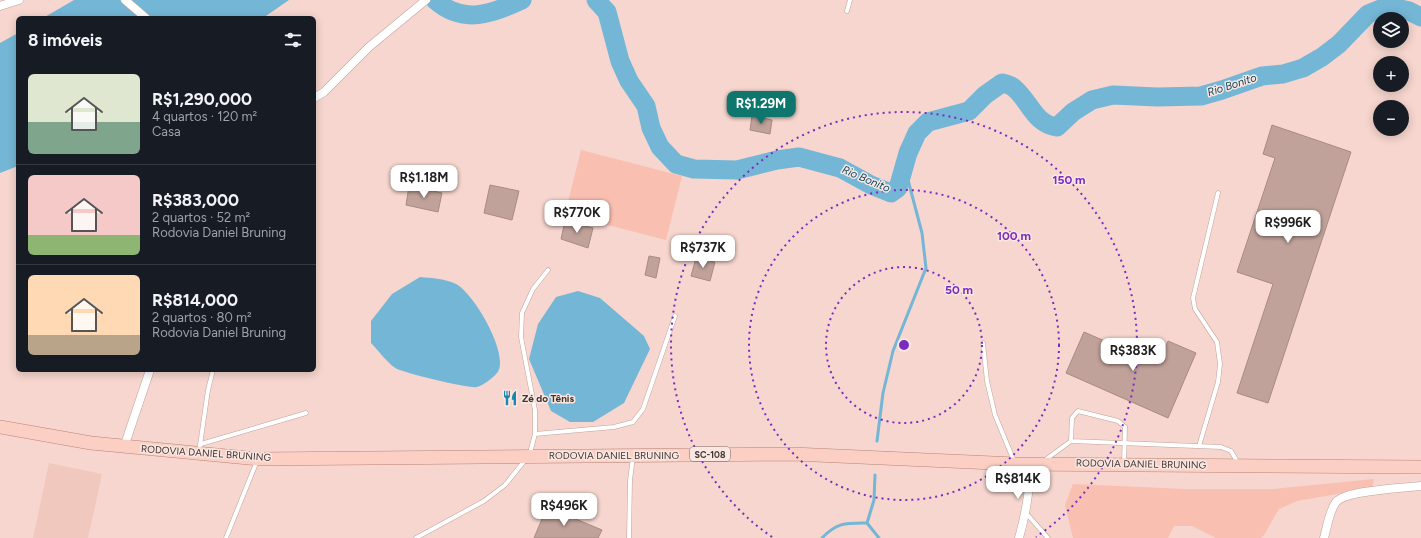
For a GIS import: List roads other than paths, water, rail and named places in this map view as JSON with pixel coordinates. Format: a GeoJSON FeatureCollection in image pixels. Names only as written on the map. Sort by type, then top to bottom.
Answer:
{"type":"FeatureCollection","features":[{"type":"Feature","properties":{"kind":"main road","name":"RODOVIA DANIEL BRUNING"},"geometry":{"type":"LineString","coordinates":[[0,427],[124,447],[200,448],[258,459],[529,455],[793,454],[1016,464],[1421,467]]}},
{"type":"Feature","properties":{"kind":"street"},"geometry":{"type":"LineString","coordinates":[[0,6],[19,0]]}},
{"type":"Feature","properties":{"kind":"street"},"geometry":{"type":"LineString","coordinates":[[125,0],[144,16]]}},
{"type":"Feature","properties":{"kind":"street"},"geometry":{"type":"LineString","coordinates":[[316,97],[324,92],[369,47],[426,1]]}},
{"type":"Feature","properties":{"kind":"street"},"geometry":{"type":"LineString","coordinates":[[124,447],[149,372]]}},
{"type":"Feature","properties":{"kind":"street"},"geometry":{"type":"LineString","coordinates":[[1019,538],[1026,513],[1036,463]]}},
{"type":"Feature","properties":{"kind":"street"},"geometry":{"type":"LineString","coordinates":[[1324,538],[1332,509],[1336,502],[1341,498],[1370,490],[1421,486]]}},
{"type":"Feature","properties":{"kind":"lane"},"geometry":{"type":"LineString","coordinates":[[847,11],[850,0]]}},
{"type":"Feature","properties":{"kind":"lane"},"geometry":{"type":"LineString","coordinates":[[1198,446],[1218,382],[1220,364],[1217,342],[1195,309],[1193,298],[1218,193]]}},
{"type":"Feature","properties":{"kind":"lane"},"geometry":{"type":"LineString","coordinates":[[416,538],[484,501],[505,485],[529,455],[535,434],[535,410],[521,337],[522,313],[533,289],[548,270]]}},
{"type":"Feature","properties":{"kind":"lane"},"geometry":{"type":"LineString","coordinates":[[535,434],[614,427],[633,422],[643,409],[675,316]]}},
{"type":"Feature","properties":{"kind":"lane"},"geometry":{"type":"LineString","coordinates":[[983,343],[987,381],[995,415],[1016,464]]}},
{"type":"Feature","properties":{"kind":"lane"},"geometry":{"type":"LineString","coordinates":[[213,372],[208,390],[200,448],[306,413]]}},
{"type":"Feature","properties":{"kind":"lane"},"geometry":{"type":"LineString","coordinates":[[1071,441],[1072,418],[1078,411],[1118,421],[1125,427],[1124,464]]}},
{"type":"Feature","properties":{"kind":"lane"},"geometry":{"type":"LineString","coordinates":[[1036,463],[1071,441],[1221,447],[1231,451],[1239,465]]}},
{"type":"Feature","properties":{"kind":"lane"},"geometry":{"type":"LineString","coordinates":[[629,538],[630,480],[634,455]]}},
{"type":"Feature","properties":{"kind":"lane"},"geometry":{"type":"LineString","coordinates":[[226,538],[258,459]]}},
{"type":"Feature","properties":{"kind":"lane"},"geometry":{"type":"LineString","coordinates":[[1026,513],[1048,538]]}},
{"type":"Feature","properties":{"kind":"water"},"geometry":{"type":"Polygon","coordinates":[[[74,0],[289,0],[266,16],[46,16],[74,0]]]}},
{"type":"Feature","properties":{"kind":"water"},"geometry":{"type":"Polygon","coordinates":[[[16,34],[16,167],[0,173],[0,43],[16,34]]]}},
{"type":"Feature","properties":{"kind":"water"},"geometry":{"type":"Polygon","coordinates":[[[420,277],[434,278],[456,284],[472,299],[480,311],[495,339],[499,353],[500,365],[497,373],[482,385],[477,387],[462,386],[397,369],[387,361],[371,343],[371,321],[392,294],[420,277]]]}},
{"type":"Feature","properties":{"kind":"water"},"geometry":{"type":"Polygon","coordinates":[[[578,291],[600,298],[644,336],[650,349],[624,403],[593,422],[570,422],[551,411],[529,359],[538,324],[556,297],[578,291]]]}},
{"type":"Feature","properties":{"kind":"waterway","name":"Rio Bonito"},"geometry":{"type":"LineString","coordinates":[[435,0],[456,13],[467,15],[489,13],[522,0]]}},
{"type":"Feature","properties":{"kind":"waterway","name":"Rio Bonito"},"geometry":{"type":"LineString","coordinates":[[596,0],[607,12],[620,61],[629,81],[646,106],[651,128],[660,147],[676,164],[694,169],[737,170],[777,160],[799,157],[840,168],[871,185],[891,193],[898,188],[908,153],[917,133],[928,122],[969,111],[985,95],[1002,83],[1010,85],[1014,88],[1038,117],[1049,125],[1057,127],[1073,112],[1092,100],[1113,95],[1157,97],[1201,96],[1262,76],[1283,74],[1303,68],[1322,57],[1339,44],[1368,14],[1388,6],[1409,11],[1421,17]]}},
{"type":"Feature","properties":{"kind":"waterway"},"geometry":{"type":"LineString","coordinates":[[877,441],[883,393],[893,351],[926,268],[922,233],[908,180],[902,175]]}},
{"type":"Feature","properties":{"kind":"waterway"},"geometry":{"type":"LineString","coordinates":[[867,523],[874,500],[875,475]]}},
{"type":"Feature","properties":{"kind":"waterway"},"geometry":{"type":"LineString","coordinates":[[867,523],[879,538]]}},
{"type":"Feature","properties":{"kind":"waterway"},"geometry":{"type":"LineString","coordinates":[[822,538],[832,529],[842,524],[867,523]]}},
{"type":"Feature","properties":{"kind":"place","name":"Zé do Tênis"},"geometry":{"type":"Point","coordinates":[510,398]}}]}
